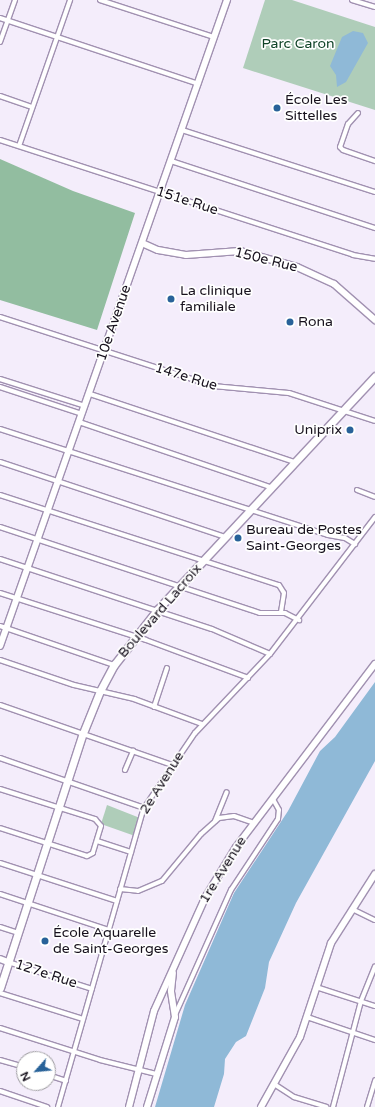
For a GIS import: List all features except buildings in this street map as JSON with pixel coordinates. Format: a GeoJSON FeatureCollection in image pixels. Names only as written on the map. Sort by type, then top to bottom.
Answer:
{"type":"FeatureCollection","features":[{"type":"Feature","properties":{"kind":"main road","name":"Boulevard Lacroix"},"geometry":{"type":"LineString","coordinates":[[0,988],[83,733],[100,691],[114,665],[134,637],[157,610],[375,376]]}},
{"type":"Feature","properties":{"kind":"street"},"geometry":{"type":"LineString","coordinates":[[0,42],[9,21],[15,0]]}},
{"type":"Feature","properties":{"kind":"street"},"geometry":{"type":"LineString","coordinates":[[19,146],[70,0]]}},
{"type":"Feature","properties":{"kind":"street"},"geometry":{"type":"LineString","coordinates":[[100,0],[214,37]]}},
{"type":"Feature","properties":{"kind":"street","name":"10e Avenue"},"geometry":{"type":"LineString","coordinates":[[0,646],[90,394],[226,0]]}},
{"type":"Feature","properties":{"kind":"street"},"geometry":{"type":"LineString","coordinates":[[352,0],[375,7]]}},
{"type":"Feature","properties":{"kind":"street"},"geometry":{"type":"LineString","coordinates":[[0,18],[198,84]]}},
{"type":"Feature","properties":{"kind":"street"},"geometry":{"type":"LineString","coordinates":[[0,96],[32,107]]}},
{"type":"Feature","properties":{"kind":"street"},"geometry":{"type":"LineString","coordinates":[[358,113],[348,124],[340,147],[343,150],[375,161]]}},
{"type":"Feature","properties":{"kind":"street"},"geometry":{"type":"LineString","coordinates":[[182,130],[375,192]]}},
{"type":"Feature","properties":{"kind":"street","name":"151e Rue"},"geometry":{"type":"LineString","coordinates":[[0,140],[353,255],[375,259]]}},
{"type":"Feature","properties":{"kind":"street"},"geometry":{"type":"LineString","coordinates":[[171,161],[375,228]]}},
{"type":"Feature","properties":{"kind":"street","name":"150e Rue"},"geometry":{"type":"LineString","coordinates":[[142,244],[158,250],[178,254],[240,251],[298,267],[334,284],[375,320]]}},
{"type":"Feature","properties":{"kind":"street","name":"147e Rue"},"geometry":{"type":"LineString","coordinates":[[0,317],[220,388],[282,392],[344,410],[375,421]]}},
{"type":"Feature","properties":{"kind":"street"},"geometry":{"type":"LineString","coordinates":[[0,379],[85,406]]}},
{"type":"Feature","properties":{"kind":"street"},"geometry":{"type":"LineString","coordinates":[[0,387],[82,414]]}},
{"type":"Feature","properties":{"kind":"street"},"geometry":{"type":"LineString","coordinates":[[90,394],[294,462]]}},
{"type":"Feature","properties":{"kind":"street"},"geometry":{"type":"LineString","coordinates":[[79,422],[270,487]]}},
{"type":"Feature","properties":{"kind":"street"},"geometry":{"type":"LineString","coordinates":[[0,429],[328,536],[345,538],[355,544]]}},
{"type":"Feature","properties":{"kind":"street"},"geometry":{"type":"LineString","coordinates":[[0,462],[225,537]]}},
{"type":"Feature","properties":{"kind":"street"},"geometry":{"type":"LineString","coordinates":[[357,490],[375,497]]}},
{"type":"Feature","properties":{"kind":"street"},"geometry":{"type":"LineString","coordinates":[[0,495],[204,560],[282,587],[284,592],[281,612]]}},
{"type":"Feature","properties":{"kind":"street","name":"2e Avenue"},"geometry":{"type":"LineString","coordinates":[[58,1107],[116,901],[144,808],[172,765],[202,724],[248,678],[299,620],[375,517]]}},
{"type":"Feature","properties":{"kind":"street"},"geometry":{"type":"LineString","coordinates":[[0,527],[180,585],[260,613],[281,612],[299,620]]}},
{"type":"Feature","properties":{"kind":"street"},"geometry":{"type":"LineString","coordinates":[[0,559],[157,610],[228,635],[270,654]]}},
{"type":"Feature","properties":{"kind":"street"},"geometry":{"type":"LineString","coordinates":[[0,592],[134,637],[248,678]]}},
{"type":"Feature","properties":{"kind":"street"},"geometry":{"type":"LineString","coordinates":[[0,626],[114,665]]}},
{"type":"Feature","properties":{"kind":"street"},"geometry":{"type":"LineString","coordinates":[[0,660],[74,685],[154,706],[202,724]]}},
{"type":"Feature","properties":{"kind":"street","name":"1re Avenue"},"geometry":{"type":"LineString","coordinates":[[129,1107],[159,1000],[210,889],[236,847],[375,664]]}},
{"type":"Feature","properties":{"kind":"street"},"geometry":{"type":"LineString","coordinates":[[154,706],[167,668]]}},
{"type":"Feature","properties":{"kind":"street"},"geometry":{"type":"LineString","coordinates":[[0,705],[172,765]]}},
{"type":"Feature","properties":{"kind":"street"},"geometry":{"type":"LineString","coordinates":[[124,770],[129,765],[133,751]]}},
{"type":"Feature","properties":{"kind":"street"},"geometry":{"type":"LineString","coordinates":[[0,758],[68,780],[144,808]]}},
{"type":"Feature","properties":{"kind":"street"},"geometry":{"type":"LineString","coordinates":[[0,789],[100,822],[101,826],[93,853],[87,856],[48,842],[0,828]]}},
{"type":"Feature","properties":{"kind":"street"},"geometry":{"type":"LineString","coordinates":[[120,889],[142,890],[162,881],[215,821],[227,792]]}},
{"type":"Feature","properties":{"kind":"street"},"geometry":{"type":"LineString","coordinates":[[147,1107],[156,1074],[175,1017],[229,894],[278,819],[278,810],[273,799]]}},
{"type":"Feature","properties":{"kind":"street"},"geometry":{"type":"LineString","coordinates":[[215,821],[234,816],[254,823]]}},
{"type":"Feature","properties":{"kind":"street"},"geometry":{"type":"LineString","coordinates":[[97,840],[131,852]]}},
{"type":"Feature","properties":{"kind":"street"},"geometry":{"type":"LineString","coordinates":[[0,863],[116,901]]}},
{"type":"Feature","properties":{"kind":"street"},"geometry":{"type":"LineString","coordinates":[[261,1107],[293,1053],[307,1017],[328,948],[375,874]]}},
{"type":"Feature","properties":{"kind":"street"},"geometry":{"type":"LineString","coordinates":[[0,894],[109,930]]}},
{"type":"Feature","properties":{"kind":"street"},"geometry":{"type":"LineString","coordinates":[[352,909],[375,920]]}},
{"type":"Feature","properties":{"kind":"street"},"geometry":{"type":"LineString","coordinates":[[0,927],[18,933]]}},
{"type":"Feature","properties":{"kind":"street","name":"127e Rue"},"geometry":{"type":"LineString","coordinates":[[0,959],[92,989]]}},
{"type":"Feature","properties":{"kind":"street"},"geometry":{"type":"LineString","coordinates":[[175,964],[171,983],[175,1017]]}},
{"type":"Feature","properties":{"kind":"street"},"geometry":{"type":"LineString","coordinates":[[333,1107],[361,1001],[375,967]]}},
{"type":"Feature","properties":{"kind":"street"},"geometry":{"type":"LineString","coordinates":[[316,986],[375,1006]]}},
{"type":"Feature","properties":{"kind":"street"},"geometry":{"type":"LineString","coordinates":[[0,993],[83,1019]]}},
{"type":"Feature","properties":{"kind":"street"},"geometry":{"type":"LineString","coordinates":[[159,1000],[166,996],[173,1000]]}},
{"type":"Feature","properties":{"kind":"street"},"geometry":{"type":"LineString","coordinates":[[307,1017],[375,1040]]}},
{"type":"Feature","properties":{"kind":"street"},"geometry":{"type":"LineString","coordinates":[[0,1028],[156,1074]]}},
{"type":"Feature","properties":{"kind":"street"},"geometry":{"type":"LineString","coordinates":[[0,1060],[16,1065]]}},
{"type":"Feature","properties":{"kind":"street"},"geometry":{"type":"LineString","coordinates":[[56,1078],[66,1081]]}},
{"type":"Feature","properties":{"kind":"street"},"geometry":{"type":"LineString","coordinates":[[367,1107],[375,1080]]}},
{"type":"Feature","properties":{"kind":"street"},"geometry":{"type":"LineString","coordinates":[[274,1084],[294,1097],[326,1107]]}},
{"type":"Feature","properties":{"kind":"street"},"geometry":{"type":"LineString","coordinates":[[0,1091],[47,1107]]}},
{"type":"Feature","properties":{"kind":"green space","name":"Parc Caron"},"geometry":{"type":"Polygon","coordinates":[[[265,0],[292,0],[375,27],[375,110],[243,68],[265,0]]]}},
{"type":"Feature","properties":{"kind":"green space"},"geometry":{"type":"Polygon","coordinates":[[[0,159],[73,191],[135,213],[97,330],[0,300],[0,159]]]}},
{"type":"Feature","properties":{"kind":"green space"},"geometry":{"type":"Polygon","coordinates":[[[107,805],[140,818],[135,836],[101,824],[107,805]]]}},
{"type":"Feature","properties":{"kind":"water"},"geometry":{"type":"Polygon","coordinates":[[[353,31],[363,33],[368,43],[346,82],[337,87],[336,75],[330,66],[342,37],[353,31]]]}},
{"type":"Feature","properties":{"kind":"water"},"geometry":{"type":"Polygon","coordinates":[[[375,682],[375,761],[296,903],[269,962],[265,988],[246,1036],[236,1042],[225,1059],[224,1074],[214,1107],[155,1107],[185,1005],[234,893],[288,811],[320,751],[335,737],[375,682]]]}},
{"type":"Feature","properties":{"kind":"place","name":"École Les Sittelles"},"geometry":{"type":"Point","coordinates":[277,108]}},
{"type":"Feature","properties":{"kind":"place","name":"La clinique familiale"},"geometry":{"type":"Point","coordinates":[171,299]}},
{"type":"Feature","properties":{"kind":"place","name":"Rona"},"geometry":{"type":"Point","coordinates":[290,322]}},
{"type":"Feature","properties":{"kind":"place","name":"Uniprix"},"geometry":{"type":"Point","coordinates":[350,430]}},
{"type":"Feature","properties":{"kind":"place","name":"Bureau de Postes Saint-Georges"},"geometry":{"type":"Point","coordinates":[238,538]}},
{"type":"Feature","properties":{"kind":"place","name":"École Aquarelle de Saint-Georges"},"geometry":{"type":"Point","coordinates":[45,941]}}]}
